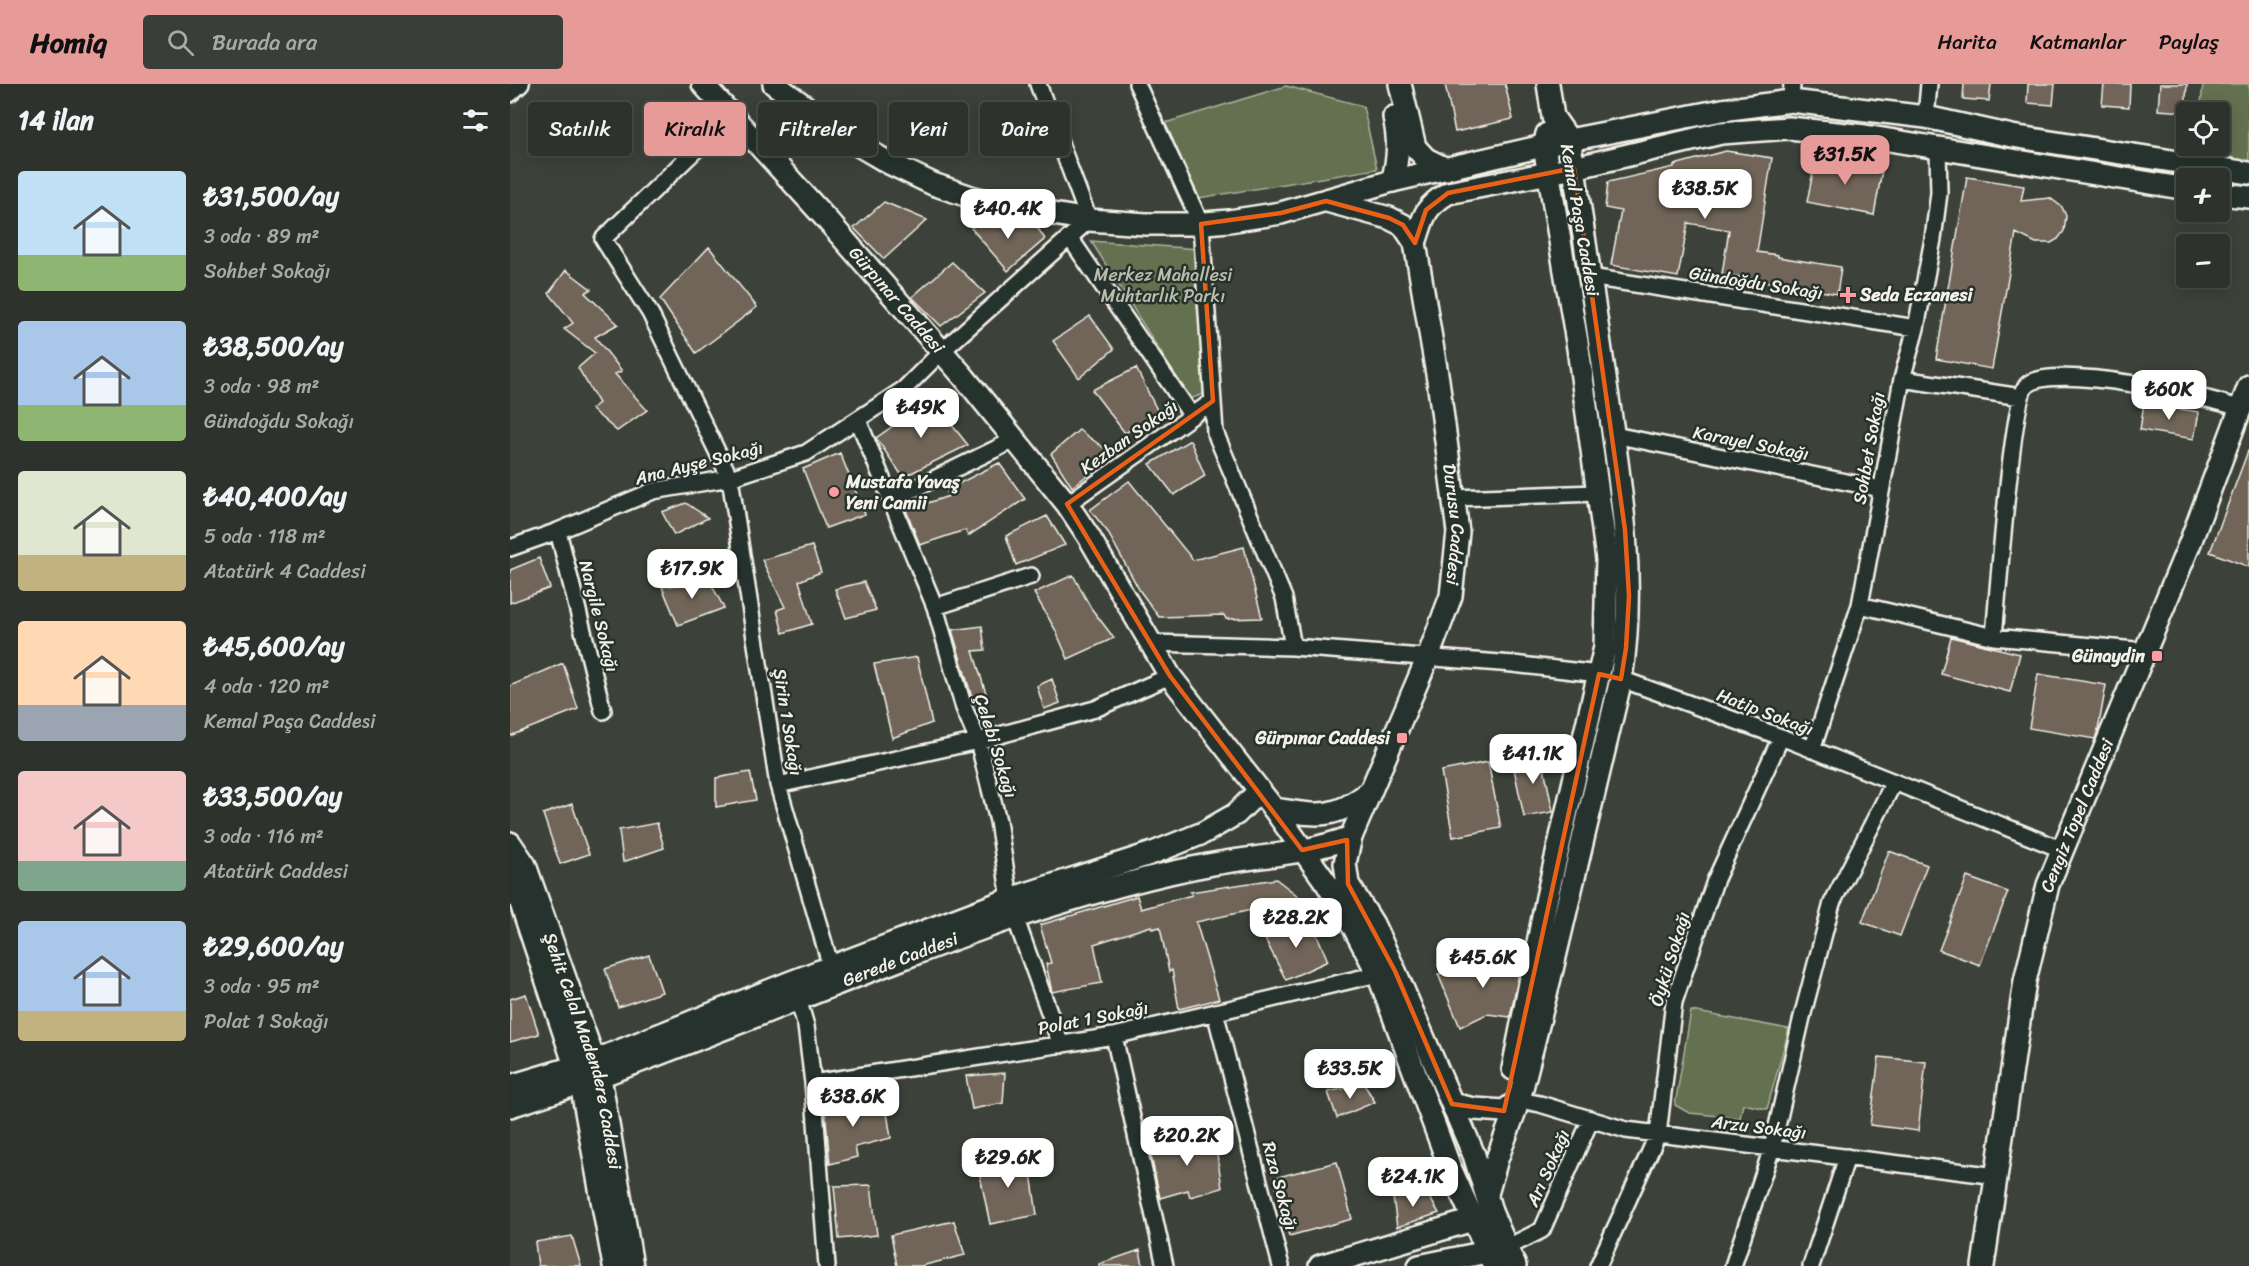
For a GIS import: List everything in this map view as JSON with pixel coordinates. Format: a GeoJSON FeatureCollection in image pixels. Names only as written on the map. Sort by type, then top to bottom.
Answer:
{"type":"FeatureCollection","features":[{"type":"Feature","properties":{"kind":"street"},"geometry":{"type":"LineString","coordinates":[[510,94],[521,84]]}},
{"type":"Feature","properties":{"kind":"street","name":"Gürpınar Caddesi"},"geometry":{"type":"LineString","coordinates":[[703,84],[720,102]]}},
{"type":"Feature","properties":{"kind":"street"},"geometry":{"type":"LineString","coordinates":[[774,84],[860,146],[933,184],[974,198],[1089,220],[1146,224],[1201,224],[1281,213],[1392,181],[1569,140],[1722,110],[1791,92],[1926,117],[2012,136],[2249,173]]}},
{"type":"Feature","properties":{"kind":"street"},"geometry":{"type":"LineString","coordinates":[[1038,84],[1089,220]]}},
{"type":"Feature","properties":{"kind":"street"},"geometry":{"type":"LineString","coordinates":[[1137,84],[1201,224],[1215,432],[1284,598],[1293,647]]}},
{"type":"Feature","properties":{"kind":"street"},"geometry":{"type":"LineString","coordinates":[[1387,84],[1399,139],[1392,181]]}},
{"type":"Feature","properties":{"kind":"street"},"geometry":{"type":"LineString","coordinates":[[1400,84],[1414,147],[1426,159],[1446,169]]}},
{"type":"Feature","properties":{"kind":"street"},"geometry":{"type":"LineString","coordinates":[[1548,84],[1553,117]]}},
{"type":"Feature","properties":{"kind":"street"},"geometry":{"type":"LineString","coordinates":[[1926,117],[1929,84]]}},
{"type":"Feature","properties":{"kind":"street"},"geometry":{"type":"LineString","coordinates":[[1789,128],[1791,92]]}},
{"type":"Feature","properties":{"kind":"street","name":"Kemal Paşa Caddesi"},"geometry":{"type":"LineString","coordinates":[[1484,1210],[1511,1105],[1553,966],[1621,679],[1626,648],[1629,596],[1625,530],[1614,435],[1569,140],[1553,117]]}},
{"type":"Feature","properties":{"kind":"street","name":"Kemal Paşa Caddesi"},"geometry":{"type":"LineString","coordinates":[[1460,1190],[1479,1170],[1488,1156],[1511,1105],[1546,897],[1605,648],[1607,559],[1578,348],[1544,146],[1553,117]]}},
{"type":"Feature","properties":{"kind":"street"},"geometry":{"type":"LineString","coordinates":[[1415,243],[1426,210],[1434,201],[1448,193],[1574,168],[1721,133],[1789,128],[1865,136],[2176,187]]}},
{"type":"Feature","properties":{"kind":"street","name":"Gürpınar Caddesi"},"geometry":{"type":"LineString","coordinates":[[746,131],[942,351],[1067,504],[1170,676],[1274,809],[1327,884],[1378,974],[1460,1190],[1484,1210]]}},
{"type":"Feature","properties":{"kind":"street","name":"Sohbet Sokağı"},"geometry":{"type":"LineString","coordinates":[[1812,750],[1860,605],[1902,379],[1916,328],[1939,193],[1938,149]]}},
{"type":"Feature","properties":{"kind":"street","name":"Şirin 1 Sokağı"},"geometry":{"type":"LineString","coordinates":[[689,156],[603,239],[650,313],[730,478],[778,785],[831,967]]}},
{"type":"Feature","properties":{"kind":"street"},"geometry":{"type":"LineString","coordinates":[[2230,195],[2249,197]]}},
{"type":"Feature","properties":{"kind":"street"},"geometry":{"type":"LineString","coordinates":[[1326,201],[1389,218],[1403,225],[1415,243]]}},
{"type":"Feature","properties":{"kind":"street","name":"Ana Ayşe Sokağı"},"geometry":{"type":"LineString","coordinates":[[510,548],[558,531],[653,491],[730,478],[806,453],[904,389],[942,351],[1089,220]]}},
{"type":"Feature","properties":{"kind":"street"},"geometry":{"type":"LineString","coordinates":[[1070,238],[1192,416]]}},
{"type":"Feature","properties":{"kind":"street","name":"Durusu Caddesi"},"geometry":{"type":"LineString","coordinates":[[1415,243],[1438,380],[1458,532],[1451,596],[1428,657],[1351,837],[1345,863],[1348,884],[1373,924],[1395,971],[1479,1170],[1484,1210]]}},
{"type":"Feature","properties":{"kind":"street","name":"Gündoğdu Sokağı"},"geometry":{"type":"LineString","coordinates":[[1590,277],[1916,328]]}},
{"type":"Feature","properties":{"kind":"street"},"geometry":{"type":"LineString","coordinates":[[1994,637],[2013,437],[2021,398],[2027,384],[2037,379],[2069,376],[2192,394],[2241,409]]}},
{"type":"Feature","properties":{"kind":"street"},"geometry":{"type":"LineString","coordinates":[[1902,379],[2021,398]]}},
{"type":"Feature","properties":{"kind":"street","name":"Cengiz Topel Caddesi"},"geometry":{"type":"LineString","coordinates":[[1983,1266],[2025,981],[2048,885],[2190,543],[2249,386]]}},
{"type":"Feature","properties":{"kind":"street","name":"Kezban Sokağı"},"geometry":{"type":"LineString","coordinates":[[1067,504],[1213,401]]}},
{"type":"Feature","properties":{"kind":"street","name":"Çelebi Sokağı"},"geometry":{"type":"LineString","coordinates":[[858,420],[935,607],[964,708],[978,741],[998,821],[1013,908],[1061,1045]]}},
{"type":"Feature","properties":{"kind":"street","name":"Karayel Sokağı"},"geometry":{"type":"LineString","coordinates":[[1614,435],[1881,489]]}},
{"type":"Feature","properties":{"kind":"street"},"geometry":{"type":"LineString","coordinates":[[891,500],[1016,439]]}},
{"type":"Feature","properties":{"kind":"street"},"geometry":{"type":"LineString","coordinates":[[1454,498],[1598,493]]}},
{"type":"Feature","properties":{"kind":"street","name":"Nargile Sokağı"},"geometry":{"type":"LineString","coordinates":[[558,531],[603,711]]}},
{"type":"Feature","properties":{"kind":"street"},"geometry":{"type":"LineString","coordinates":[[935,607],[1031,576]]}},
{"type":"Feature","properties":{"kind":"street"},"geometry":{"type":"LineString","coordinates":[[1860,605],[1994,637],[2146,651]]}},
{"type":"Feature","properties":{"kind":"street"},"geometry":{"type":"LineString","coordinates":[[1151,643],[1293,647],[1428,657],[1599,674],[1621,679]]}},
{"type":"Feature","properties":{"kind":"street"},"geometry":{"type":"LineString","coordinates":[[778,785],[978,741],[1095,709],[1170,676]]}},
{"type":"Feature","properties":{"kind":"street","name":"Hatip Sokağı"},"geometry":{"type":"LineString","coordinates":[[1621,679],[1781,737],[2063,850]]}},
{"type":"Feature","properties":{"kind":"street","name":"Öykü Sokağı"},"geometry":{"type":"LineString","coordinates":[[1598,1266],[1659,1134],[1674,1002],[1715,881],[1781,737]]}},
{"type":"Feature","properties":{"kind":"street"},"geometry":{"type":"LineString","coordinates":[[1733,1266],[1772,1148],[1802,1017],[1832,903],[1894,782]]}},
{"type":"Feature","properties":{"kind":"street","name":"Gerede Caddesi"},"geometry":{"type":"LineString","coordinates":[[510,1106],[587,1072],[794,990],[1013,908],[1203,833],[1236,814],[1259,791]]}},
{"type":"Feature","properties":{"kind":"street"},"geometry":{"type":"LineString","coordinates":[[1274,809],[1307,815],[1326,814],[1345,809],[1369,792]]}},
{"type":"Feature","properties":{"kind":"street","name":"Gerede Caddesi"},"geometry":{"type":"LineString","coordinates":[[794,990],[831,967],[1013,908],[1213,864],[1302,850],[1351,837]]}},
{"type":"Feature","properties":{"kind":"street","name":"Şehit Celal Madendere Caddesi"},"geometry":{"type":"LineString","coordinates":[[510,843],[525,865],[587,1072],[632,1266]]}},
{"type":"Feature","properties":{"kind":"street","name":"Şehit Celal Madendere Caddesi"},"geometry":{"type":"LineString","coordinates":[[510,870],[587,1072],[614,1266]]}},
{"type":"Feature","properties":{"kind":"street","name":"Polat 1 Sokağı"},"geometry":{"type":"LineString","coordinates":[[813,1083],[1114,1036],[1378,974]]}},
{"type":"Feature","properties":{"kind":"street"},"geometry":{"type":"LineString","coordinates":[[794,990],[806,1026],[813,1083],[827,1266]]}},
{"type":"Feature","properties":{"kind":"street","name":"Rıza Sokağı"},"geometry":{"type":"LineString","coordinates":[[1215,1012],[1281,1266]]}},
{"type":"Feature","properties":{"kind":"street"},"geometry":{"type":"LineString","coordinates":[[1114,1036],[1165,1266]]}},
{"type":"Feature","properties":{"kind":"street","name":"Gerede Caddesi"},"geometry":{"type":"LineString","coordinates":[[510,1086],[587,1072]]}},
{"type":"Feature","properties":{"kind":"street"},"geometry":{"type":"LineString","coordinates":[[1452,1104],[1474,1109],[1511,1105]]}},
{"type":"Feature","properties":{"kind":"street","name":"Arzu Sokağı"},"geometry":{"type":"LineString","coordinates":[[1511,1105],[1540,1104],[1626,1130],[1997,1176]]}},
{"type":"Feature","properties":{"kind":"street","name":"Arı Sokağı"},"geometry":{"type":"LineString","coordinates":[[1501,1258],[1542,1230],[1592,1119]]}},
{"type":"Feature","properties":{"kind":"street"},"geometry":{"type":"LineString","coordinates":[[1811,1266],[1847,1157]]}},
{"type":"Feature","properties":{"kind":"street"},"geometry":{"type":"LineString","coordinates":[[1320,1266],[1484,1210],[1501,1258],[1419,1266]]}},
{"type":"Feature","properties":{"kind":"highlighted area"},"geometry":{"type":"Polygon","coordinates":[[[1574,168],[1625,530],[1629,596],[1626,648],[1621,679],[1599,674],[1504,1111],[1452,1104],[1395,971],[1348,884],[1347,840],[1302,850],[1170,676],[1067,504],[1213,401],[1201,224],[1281,213],[1326,201],[1389,218],[1403,225],[1415,243],[1426,210],[1448,193],[1574,168]]]}},
{"type":"Feature","properties":{"kind":"green space"},"geometry":{"type":"Polygon","coordinates":[[[2203,84],[2249,84],[2249,163],[2196,157],[2230,156],[2230,102],[2201,102],[2203,84]]]}},
{"type":"Feature","properties":{"kind":"green space"},"geometry":{"type":"Polygon","coordinates":[[[1286,86],[1363,106],[1377,169],[1199,198],[1165,123],[1286,86]]]}},
{"type":"Feature","properties":{"kind":"green space","name":"Merkez Mahallesi Muhtarlık Parkı"},"geometry":{"type":"Polygon","coordinates":[[[1091,241],[1198,249],[1209,392],[1190,399],[1091,241]]]}},
{"type":"Feature","properties":{"kind":"green space"},"geometry":{"type":"Polygon","coordinates":[[[1691,1011],[1789,1029],[1767,1109],[1743,1104],[1740,1118],[1689,1113],[1675,1105],[1691,1011]]]}},
{"type":"Feature","properties":{"kind":"building"},"geometry":{"type":"Polygon","coordinates":[[[1445,84],[1505,84],[1513,119],[1455,132],[1445,84]]]}},
{"type":"Feature","properties":{"kind":"building"},"geometry":{"type":"Polygon","coordinates":[[[1964,84],[1991,84],[1989,101],[1963,99],[1964,84]]]}},
{"type":"Feature","properties":{"kind":"building"},"geometry":{"type":"Polygon","coordinates":[[[2028,84],[2055,84],[2053,105],[2027,103],[2028,84]]]}},
{"type":"Feature","properties":{"kind":"building"},"geometry":{"type":"Polygon","coordinates":[[[2104,84],[2130,84],[2129,107],[2102,105],[2104,84]]]}},
{"type":"Feature","properties":{"kind":"building"},"geometry":{"type":"Polygon","coordinates":[[[2160,84],[2187,84],[2186,102],[2176,102],[2176,111],[2158,110],[2160,84]]]}},
{"type":"Feature","properties":{"kind":"building"},"geometry":{"type":"Polygon","coordinates":[[[1726,151],[1772,158],[1757,252],[1841,267],[1837,294],[1722,274],[1729,230],[1688,223],[1678,277],[1611,265],[1621,211],[1605,208],[1608,182],[1674,167],[1674,165],[1726,151]]]}},
{"type":"Feature","properties":{"kind":"building"},"geometry":{"type":"Polygon","coordinates":[[[1816,157],[1882,170],[1874,215],[1807,202],[1816,157]]]}},
{"type":"Feature","properties":{"kind":"building"},"geometry":{"type":"Polygon","coordinates":[[[1967,177],[2024,186],[2021,201],[2050,198],[2062,207],[2066,216],[2064,231],[2058,239],[2051,243],[2036,243],[2016,233],[1992,369],[1936,359],[1967,177]]]}},
{"type":"Feature","properties":{"kind":"building"},"geometry":{"type":"Polygon","coordinates":[[[884,202],[927,220],[884,259],[854,228],[884,202]]]}},
{"type":"Feature","properties":{"kind":"building"},"geometry":{"type":"Polygon","coordinates":[[[983,217],[1037,227],[1045,239],[1008,271],[971,228],[983,217]]]}},
{"type":"Feature","properties":{"kind":"building"},"geometry":{"type":"Polygon","coordinates":[[[709,247],[757,307],[696,353],[660,299],[709,247]]]}},
{"type":"Feature","properties":{"kind":"building"},"geometry":{"type":"Polygon","coordinates":[[[952,262],[985,293],[941,326],[912,297],[952,262]]]}},
{"type":"Feature","properties":{"kind":"building"},"geometry":{"type":"Polygon","coordinates":[[[566,270],[591,289],[585,293],[618,324],[595,337],[622,371],[615,374],[647,410],[617,431],[591,409],[599,403],[578,368],[595,353],[564,329],[573,323],[549,293],[566,270]]]}},
{"type":"Feature","properties":{"kind":"building"},"geometry":{"type":"Polygon","coordinates":[[[1090,316],[1114,349],[1079,378],[1053,341],[1090,316]]]}},
{"type":"Feature","properties":{"kind":"building"},"geometry":{"type":"Polygon","coordinates":[[[1136,368],[1159,414],[1125,433],[1092,390],[1136,368]]]}},
{"type":"Feature","properties":{"kind":"building"},"geometry":{"type":"Polygon","coordinates":[[[931,399],[968,445],[903,477],[876,438],[931,399]]]}},
{"type":"Feature","properties":{"kind":"building"},"geometry":{"type":"Polygon","coordinates":[[[2144,403],[2199,412],[2194,439],[2140,430],[2144,403]]]}},
{"type":"Feature","properties":{"kind":"building"},"geometry":{"type":"Polygon","coordinates":[[[1079,430],[1114,455],[1072,487],[1051,454],[1079,430]]]}},
{"type":"Feature","properties":{"kind":"building"},"geometry":{"type":"Polygon","coordinates":[[[1190,440],[1205,476],[1174,495],[1150,464],[1190,440]]]}},
{"type":"Feature","properties":{"kind":"building"},"geometry":{"type":"Polygon","coordinates":[[[2249,452],[2249,567],[2210,552],[2249,452]]]}},
{"type":"Feature","properties":{"kind":"building","name":"Mustafa Yavaş Yeni Camii"},"geometry":{"type":"Polygon","coordinates":[[[840,453],[865,514],[826,528],[803,469],[840,453]]]}},
{"type":"Feature","properties":{"kind":"building"},"geometry":{"type":"Polygon","coordinates":[[[999,463],[1025,499],[968,536],[965,530],[920,545],[906,510],[949,496],[946,490],[999,463]]]}},
{"type":"Feature","properties":{"kind":"building"},"geometry":{"type":"Polygon","coordinates":[[[1129,481],[1193,560],[1244,547],[1262,618],[1226,619],[1224,615],[1159,617],[1140,591],[1107,531],[1090,510],[1129,481]]]}},
{"type":"Feature","properties":{"kind":"building"},"geometry":{"type":"Polygon","coordinates":[[[686,503],[708,518],[674,535],[662,512],[686,503]]]}},
{"type":"Feature","properties":{"kind":"building"},"geometry":{"type":"Polygon","coordinates":[[[1047,516],[1065,545],[1016,565],[1006,536],[1047,516]]]}},
{"type":"Feature","properties":{"kind":"building"},"geometry":{"type":"Polygon","coordinates":[[[812,546],[821,572],[799,581],[812,624],[783,633],[777,610],[785,607],[762,560],[812,546]]]}},
{"type":"Feature","properties":{"kind":"building"},"geometry":{"type":"Polygon","coordinates":[[[539,558],[550,588],[510,603],[510,570],[539,558]]]}},
{"type":"Feature","properties":{"kind":"building"},"geometry":{"type":"Polygon","coordinates":[[[1073,575],[1091,608],[1114,638],[1068,659],[1055,629],[1034,593],[1073,575]]]}},
{"type":"Feature","properties":{"kind":"building"},"geometry":{"type":"Polygon","coordinates":[[[709,580],[724,608],[678,625],[662,587],[709,580]]]}},
{"type":"Feature","properties":{"kind":"building"},"geometry":{"type":"Polygon","coordinates":[[[864,582],[876,610],[846,618],[835,589],[864,582]]]}},
{"type":"Feature","properties":{"kind":"building"},"geometry":{"type":"Polygon","coordinates":[[[982,626],[985,650],[973,651],[988,700],[974,704],[952,630],[982,626]]]}},
{"type":"Feature","properties":{"kind":"building"},"geometry":{"type":"Polygon","coordinates":[[[1951,637],[2020,654],[2010,692],[1941,674],[1951,637]]]}},
{"type":"Feature","properties":{"kind":"building"},"geometry":{"type":"Polygon","coordinates":[[[917,657],[932,723],[892,738],[874,664],[917,657]]]}},
{"type":"Feature","properties":{"kind":"building"},"geometry":{"type":"Polygon","coordinates":[[[563,663],[578,709],[510,736],[510,686],[563,663]]]}},
{"type":"Feature","properties":{"kind":"building"},"geometry":{"type":"Polygon","coordinates":[[[2038,674],[2106,685],[2095,739],[2029,728],[2038,674]]]}},
{"type":"Feature","properties":{"kind":"building"},"geometry":{"type":"Polygon","coordinates":[[[1052,679],[1060,703],[1044,709],[1037,686],[1052,679]]]}},
{"type":"Feature","properties":{"kind":"building"},"geometry":{"type":"Polygon","coordinates":[[[1541,753],[1553,812],[1524,817],[1512,759],[1541,753]]]}},
{"type":"Feature","properties":{"kind":"building"},"geometry":{"type":"Polygon","coordinates":[[[1488,762],[1501,828],[1453,837],[1441,771],[1488,762]]]}},
{"type":"Feature","properties":{"kind":"building"},"geometry":{"type":"Polygon","coordinates":[[[750,772],[756,800],[716,807],[716,778],[750,772]]]}},
{"type":"Feature","properties":{"kind":"building"},"geometry":{"type":"Polygon","coordinates":[[[572,804],[589,854],[560,864],[543,814],[572,804]]]}},
{"type":"Feature","properties":{"kind":"building"},"geometry":{"type":"Polygon","coordinates":[[[657,823],[664,848],[623,862],[619,830],[657,823]]]}},
{"type":"Feature","properties":{"kind":"building"},"geometry":{"type":"Polygon","coordinates":[[[1889,851],[1927,865],[1900,936],[1862,922],[1889,851]]]}},
{"type":"Feature","properties":{"kind":"building"},"geometry":{"type":"Polygon","coordinates":[[[1967,877],[2008,892],[1980,965],[1939,950],[1967,877]]]}},
{"type":"Feature","properties":{"kind":"building"},"geometry":{"type":"Polygon","coordinates":[[[1276,879],[1302,899],[1196,922],[1219,999],[1179,1009],[1172,970],[1169,972],[1160,927],[1152,929],[1151,926],[1094,944],[1102,983],[1052,992],[1046,964],[1051,963],[1040,925],[1137,896],[1141,909],[1192,895],[1190,892],[1276,879]]]}},
{"type":"Feature","properties":{"kind":"building"},"geometry":{"type":"Polygon","coordinates":[[[1311,921],[1328,961],[1286,980],[1263,935],[1311,921]]]}},
{"type":"Feature","properties":{"kind":"building"},"geometry":{"type":"Polygon","coordinates":[[[1523,954],[1510,1017],[1487,1014],[1460,1027],[1438,974],[1523,954]]]}},
{"type":"Feature","properties":{"kind":"building"},"geometry":{"type":"Polygon","coordinates":[[[649,955],[662,992],[618,1007],[605,969],[649,955]]]}},
{"type":"Feature","properties":{"kind":"building"},"geometry":{"type":"Polygon","coordinates":[[[526,994],[539,1034],[510,1042],[510,999],[526,994]]]}},
{"type":"Feature","properties":{"kind":"building"},"geometry":{"type":"Polygon","coordinates":[[[1879,1057],[1926,1062],[1918,1131],[1870,1125],[1879,1057]]]}},
{"type":"Feature","properties":{"kind":"building"},"geometry":{"type":"Polygon","coordinates":[[[1005,1073],[1003,1103],[972,1109],[966,1076],[1005,1073]]]}},
{"type":"Feature","properties":{"kind":"building"},"geometry":{"type":"Polygon","coordinates":[[[1364,1084],[1375,1102],[1337,1118],[1328,1092],[1364,1084]]]}},
{"type":"Feature","properties":{"kind":"building"},"geometry":{"type":"Polygon","coordinates":[[[845,1093],[848,1112],[886,1106],[891,1138],[855,1147],[857,1157],[830,1164],[824,1098],[845,1093]]]}},
{"type":"Feature","properties":{"kind":"building"},"geometry":{"type":"Polygon","coordinates":[[[1214,1134],[1222,1188],[1190,1197],[1188,1190],[1160,1198],[1150,1151],[1214,1134]]]}},
{"type":"Feature","properties":{"kind":"building"},"geometry":{"type":"Polygon","coordinates":[[[1028,1152],[1037,1215],[990,1224],[978,1166],[1028,1152]]]}},
{"type":"Feature","properties":{"kind":"building"},"geometry":{"type":"Polygon","coordinates":[[[1337,1162],[1352,1219],[1289,1236],[1274,1178],[1337,1162]]]}},
{"type":"Feature","properties":{"kind":"building"},"geometry":{"type":"Polygon","coordinates":[[[871,1185],[877,1235],[839,1239],[834,1186],[871,1185]]]}},
{"type":"Feature","properties":{"kind":"building"},"geometry":{"type":"Polygon","coordinates":[[[1425,1190],[1439,1213],[1397,1227],[1393,1197],[1425,1190]]]}},
{"type":"Feature","properties":{"kind":"building"},"geometry":{"type":"Polygon","coordinates":[[[954,1221],[965,1255],[921,1266],[897,1266],[891,1235],[954,1221]]]}},
{"type":"Feature","properties":{"kind":"building"},"geometry":{"type":"Polygon","coordinates":[[[572,1236],[581,1266],[538,1266],[535,1242],[572,1236]]]}},
{"type":"Feature","properties":{"kind":"building"},"geometry":{"type":"Polygon","coordinates":[[[1140,1250],[1143,1266],[1099,1266],[1099,1264],[1140,1250]]]}},
{"type":"Feature","properties":{"kind":"place","name":"Seda Eczanesi"},"geometry":{"type":"Point","coordinates":[1848,295]}},
{"type":"Feature","properties":{"kind":"place","name":"Mustafa Yavaş Yeni Camii"},"geometry":{"type":"Point","coordinates":[834,492]}},
{"type":"Feature","properties":{"kind":"place","name":"Günaydin"},"geometry":{"type":"Point","coordinates":[2157,656]}},
{"type":"Feature","properties":{"kind":"place","name":"Gürpınar Caddesi"},"geometry":{"type":"Point","coordinates":[1402,738]}}]}
